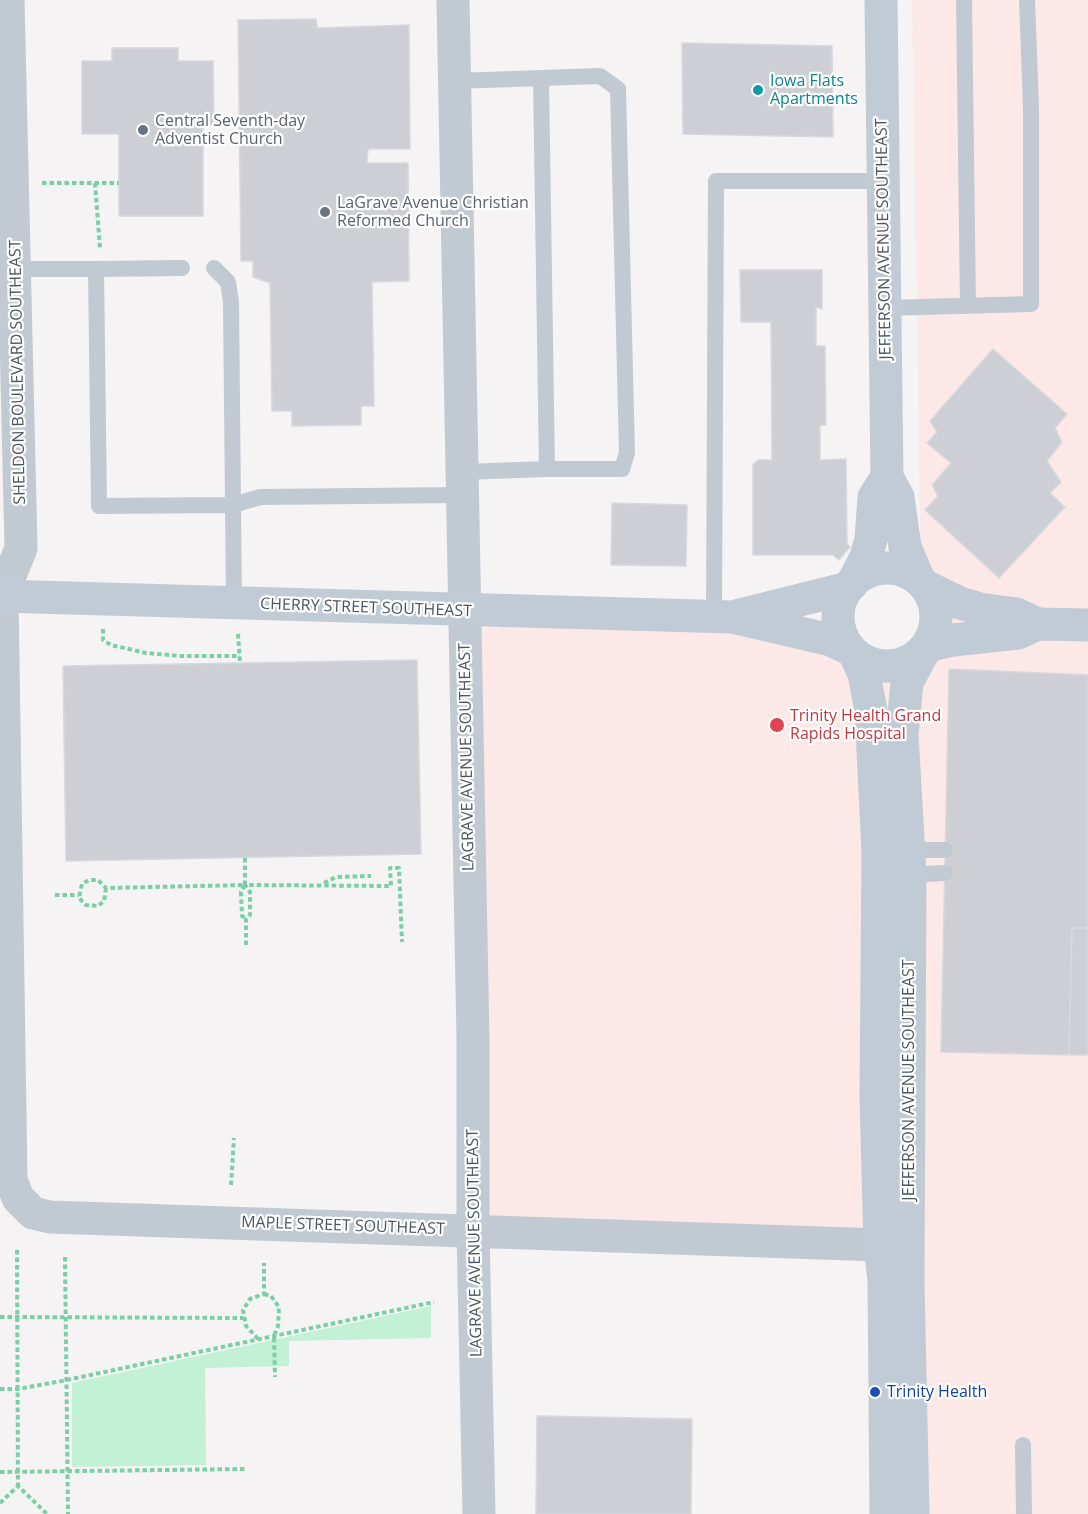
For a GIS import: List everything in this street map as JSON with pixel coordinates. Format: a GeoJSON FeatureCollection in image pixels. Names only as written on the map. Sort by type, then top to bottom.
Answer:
{"type":"FeatureCollection","features":[{"type":"Feature","properties":{"kind":"street","name":"SHELDON BOULEVARD SOUTHEAST"},"geometry":{"type":"LineString","coordinates":[[8,0],[21,548],[1,595],[3,928],[11,1180],[12,1188],[25,1206]]}},
{"type":"Feature","properties":{"kind":"street","name":"LAGRAVE AVENUE SOUTHEAST"},"geometry":{"type":"LineString","coordinates":[[453,0],[473,1039],[473,1230],[479,1514]]}},
{"type":"Feature","properties":{"kind":"street","name":"JEFFERSON AVENUE SOUTHEAST"},"geometry":{"type":"LineString","coordinates":[[880,0],[887,477],[898,497],[905,548],[922,583]]}},
{"type":"Feature","properties":{"kind":"street","name":"JEFFERSON AVENUE SOUTHEAST"},"geometry":{"type":"LineString","coordinates":[[850,586],[871,539],[874,497],[887,477]]}},
{"type":"Feature","properties":{"kind":"street"},"geometry":{"type":"LineString","coordinates":[[1038,624],[1018,633],[953,640],[925,649],[908,662],[893,666],[871,664],[853,652],[843,639],[838,615],[850,586],[866,573],[881,569],[906,572],[960,603],[980,609],[1016,614],[1038,624],[1088,625]]}},
{"type":"Feature","properties":{"kind":"street"},"geometry":{"type":"LineString","coordinates":[[922,583],[933,599],[936,618],[925,649]]}},
{"type":"Feature","properties":{"kind":"street","name":"CHERRY STREET SOUTHEAST"},"geometry":{"type":"LineString","coordinates":[[723,616],[850,586]]}},
{"type":"Feature","properties":{"kind":"street","name":"CHERRY STREET SOUTHEAST"},"geometry":{"type":"LineString","coordinates":[[1,595],[236,617],[464,611],[723,616],[831,640],[853,652]]}},
{"type":"Feature","properties":{"kind":"street","name":"JEFFERSON AVENUE SOUTHEAST"},"geometry":{"type":"LineString","coordinates":[[913,1514],[908,1282],[910,862],[903,711],[907,682],[925,649]]}},
{"type":"Feature","properties":{"kind":"street","name":"JEFFERSON AVENUE SOUTHEAST"},"geometry":{"type":"LineString","coordinates":[[853,652],[864,674],[871,711],[878,863],[876,1097],[880,1245],[884,1281],[886,1514]]}},
{"type":"Feature","properties":{"kind":"street","name":"MAPLE STREET SOUTHEAST"},"geometry":{"type":"LineString","coordinates":[[25,1206],[33,1213],[50,1217],[880,1245]]}},
{"type":"Feature","properties":{"kind":"lane"},"geometry":{"type":"LineString","coordinates":[[880,0],[890,0]]}},
{"type":"Feature","properties":{"kind":"lane"},"geometry":{"type":"LineString","coordinates":[[964,0],[968,306]]}},
{"type":"Feature","properties":{"kind":"lane"},"geometry":{"type":"LineString","coordinates":[[885,308],[1031,304],[1031,108],[1027,0]]}},
{"type":"Feature","properties":{"kind":"lane"},"geometry":{"type":"LineString","coordinates":[[99,269],[99,506],[233,506],[260,497],[462,484],[547,469],[622,469],[627,453],[618,89],[600,76],[454,81]]}},
{"type":"Feature","properties":{"kind":"lane"},"geometry":{"type":"LineString","coordinates":[[540,79],[547,469]]}},
{"type":"Feature","properties":{"kind":"lane"},"geometry":{"type":"LineString","coordinates":[[723,616],[716,181],[883,181]]}},
{"type":"Feature","properties":{"kind":"lane"},"geometry":{"type":"LineString","coordinates":[[15,269],[182,268]]}},
{"type":"Feature","properties":{"kind":"lane"},"geometry":{"type":"LineString","coordinates":[[214,268],[228,282],[231,302],[236,617]]}},
{"type":"Feature","properties":{"kind":"lane"},"geometry":{"type":"LineString","coordinates":[[878,863],[910,862],[945,850]]}},
{"type":"Feature","properties":{"kind":"lane"},"geometry":{"type":"LineString","coordinates":[[878,863],[910,862],[945,873]]}},
{"type":"Feature","properties":{"kind":"lane"},"geometry":{"type":"LineString","coordinates":[[1023,1446],[1024,1514]]}},
{"type":"Feature","properties":{"kind":"path"},"geometry":{"type":"LineString","coordinates":[[41,183],[119,183]]}},
{"type":"Feature","properties":{"kind":"path"},"geometry":{"type":"LineString","coordinates":[[95,183],[99,269]]}},
{"type":"Feature","properties":{"kind":"path"},"geometry":{"type":"LineString","coordinates":[[236,617],[240,663]]}},
{"type":"Feature","properties":{"kind":"path"},"geometry":{"type":"LineString","coordinates":[[103,628],[103,640],[111,645],[146,653],[181,656],[240,656]]}},
{"type":"Feature","properties":{"kind":"path"},"geometry":{"type":"LineString","coordinates":[[245,858],[245,885],[241,892],[242,916],[246,919]]}},
{"type":"Feature","properties":{"kind":"path"},"geometry":{"type":"LineString","coordinates":[[106,888],[104,901],[98,906],[83,904],[79,895],[82,884],[89,880],[98,880],[106,888],[323,884],[391,886],[390,868],[399,868],[402,942]]}},
{"type":"Feature","properties":{"kind":"path"},"geometry":{"type":"LineString","coordinates":[[323,884],[336,877],[371,876]]}},
{"type":"Feature","properties":{"kind":"path"},"geometry":{"type":"LineString","coordinates":[[245,885],[250,892],[250,915],[246,919],[246,945]]}},
{"type":"Feature","properties":{"kind":"path"},"geometry":{"type":"LineString","coordinates":[[55,895],[79,895]]}},
{"type":"Feature","properties":{"kind":"path"},"geometry":{"type":"LineString","coordinates":[[231,1185],[234,1138]]}},
{"type":"Feature","properties":{"kind":"path"},"geometry":{"type":"LineString","coordinates":[[17,1250],[18,1486],[47,1514]]}},
{"type":"Feature","properties":{"kind":"path"},"geometry":{"type":"LineString","coordinates":[[65,1257],[68,1514]]}},
{"type":"Feature","properties":{"kind":"path"},"geometry":{"type":"LineString","coordinates":[[264,1263],[264,1294]]}},
{"type":"Feature","properties":{"kind":"path"},"geometry":{"type":"LineString","coordinates":[[259,1339],[246,1326],[243,1318],[245,1304],[250,1299],[264,1294],[271,1296],[279,1307],[278,1326],[274,1336],[275,1377]]}},
{"type":"Feature","properties":{"kind":"path"},"geometry":{"type":"LineString","coordinates":[[0,1389],[18,1389],[66,1380],[434,1302]]}},
{"type":"Feature","properties":{"kind":"path"},"geometry":{"type":"LineString","coordinates":[[0,1317],[243,1318]]}},
{"type":"Feature","properties":{"kind":"path"},"geometry":{"type":"LineString","coordinates":[[0,1472],[246,1469]]}},
{"type":"Feature","properties":{"kind":"path"},"geometry":{"type":"LineString","coordinates":[[0,1503],[18,1486]]}},
{"type":"Feature","properties":{"kind":"shaded area","name":"Trinity Health Grand Rapids Hospital"},"geometry":{"type":"Polygon","coordinates":[[[912,0],[1088,0],[1088,1514],[886,1514],[897,1244],[473,1230],[464,611],[847,624],[871,655],[890,658],[922,640],[912,0]]]}},
{"type":"Feature","properties":{"kind":"green space"},"geometry":{"type":"Polygon","coordinates":[[[431,1306],[431,1338],[289,1341],[289,1366],[205,1368],[206,1465],[72,1467],[72,1383],[431,1306]]]}},
{"type":"Feature","properties":{"kind":"building","name":"LaGrave Avenue Christian Reformed Church"},"geometry":{"type":"Polygon","coordinates":[[[316,19],[317,28],[409,25],[410,149],[368,149],[367,163],[408,163],[409,281],[372,282],[374,406],[361,406],[361,425],[292,426],[292,411],[272,411],[270,283],[253,277],[253,261],[241,261],[238,20],[316,19]]]}},
{"type":"Feature","properties":{"kind":"building","name":"Iowa Flats Apartments"},"geometry":{"type":"Polygon","coordinates":[[[682,43],[832,46],[833,137],[683,134],[682,43]]]}},
{"type":"Feature","properties":{"kind":"building","name":"Central Seventh-day Adventist Church"},"geometry":{"type":"Polygon","coordinates":[[[112,48],[178,48],[178,61],[213,61],[214,125],[203,125],[203,216],[119,216],[119,134],[82,134],[82,61],[112,61],[112,48]]]}},
{"type":"Feature","properties":{"kind":"building"},"geometry":{"type":"Polygon","coordinates":[[[740,270],[822,270],[822,309],[816,307],[816,346],[825,346],[826,425],[820,425],[820,460],[846,459],[847,544],[850,547],[839,560],[833,555],[753,555],[753,465],[758,460],[772,460],[771,322],[741,322],[740,270]]]}},
{"type":"Feature","properties":{"kind":"building"},"geometry":{"type":"Polygon","coordinates":[[[993,349],[1067,414],[1055,428],[1062,442],[1047,461],[1061,482],[1050,493],[1065,507],[999,578],[925,510],[938,496],[932,485],[951,463],[927,443],[937,432],[930,421],[993,349]]]}},
{"type":"Feature","properties":{"kind":"building"},"geometry":{"type":"Polygon","coordinates":[[[612,503],[687,505],[686,566],[611,565],[612,503]]]}},
{"type":"Feature","properties":{"kind":"building"},"geometry":{"type":"Polygon","coordinates":[[[417,660],[421,854],[66,861],[63,666],[417,660]]]}},
{"type":"Feature","properties":{"kind":"building"},"geometry":{"type":"Polygon","coordinates":[[[949,669],[1088,675],[1088,928],[1072,928],[1069,1055],[941,1052],[949,669]]]}},
{"type":"Feature","properties":{"kind":"building"},"geometry":{"type":"Polygon","coordinates":[[[1072,928],[1088,928],[1088,1055],[1069,1055],[1072,928]]]}},
{"type":"Feature","properties":{"kind":"building"},"geometry":{"type":"Polygon","coordinates":[[[537,1416],[692,1419],[691,1514],[536,1514],[537,1416]]]}},
{"type":"Feature","properties":{"kind":"place","name":"Iowa Flats Apartments"},"geometry":{"type":"Point","coordinates":[758,90]}},
{"type":"Feature","properties":{"kind":"place","name":"Central Seventh-day Adventist Church"},"geometry":{"type":"Point","coordinates":[143,130]}},
{"type":"Feature","properties":{"kind":"place","name":"LaGrave Avenue Christian Reformed Church"},"geometry":{"type":"Point","coordinates":[325,212]}},
{"type":"Feature","properties":{"kind":"place","name":"Trinity Health Grand Rapids Hospital"},"geometry":{"type":"Point","coordinates":[777,725]}},
{"type":"Feature","properties":{"kind":"place","name":"Trinity Health"},"geometry":{"type":"Point","coordinates":[875,1392]}}]}
